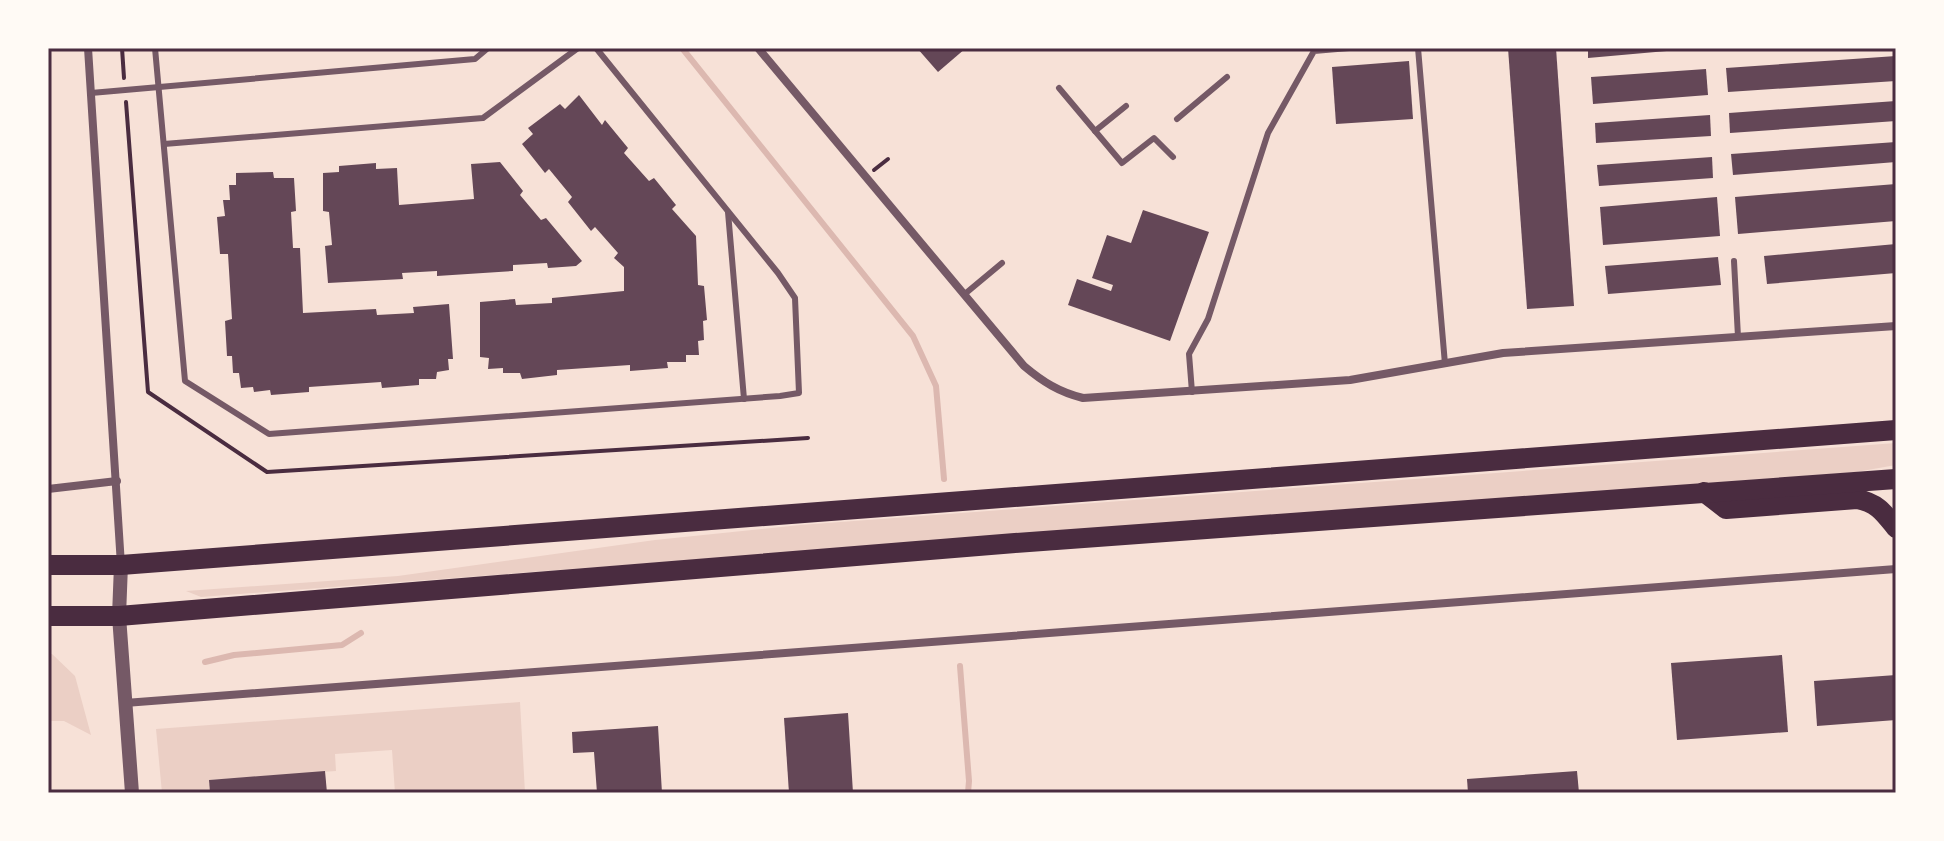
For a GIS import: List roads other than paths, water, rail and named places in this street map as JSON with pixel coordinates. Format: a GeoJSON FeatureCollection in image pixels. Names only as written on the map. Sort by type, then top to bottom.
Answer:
{"type":"FeatureCollection","features":[{"type":"Feature","properties":{"kind":"highway"},"geometry":{"type":"LineString","coordinates":[[48,565],[121,565],[1892,427]]}},
{"type":"Feature","properties":{"kind":"highway"},"geometry":{"type":"LineString","coordinates":[[48,616],[119,616],[1015,543],[1896,479]]}},
{"type":"Feature","properties":{"kind":"highway"},"geometry":{"type":"LineString","coordinates":[[1704,492],[1726,509],[1857,499],[1871,502],[1883,510],[1896,528]]}},
{"type":"Feature","properties":{"kind":"street"},"geometry":{"type":"LineString","coordinates":[[88,48],[117,481],[121,565],[119,616],[132,793]]}},
{"type":"Feature","properties":{"kind":"street"},"geometry":{"type":"LineString","coordinates":[[758,48],[1024,366],[1044,383],[1083,398],[1350,380],[1503,353],[1896,326]]}},
{"type":"Feature","properties":{"kind":"street"},"geometry":{"type":"LineString","coordinates":[[48,489],[117,481]]}},
{"type":"Feature","properties":{"kind":"street"},"geometry":{"type":"LineString","coordinates":[[125,703],[1896,569]]}},
{"type":"Feature","properties":{"kind":"lane"},"geometry":{"type":"LineString","coordinates":[[155,48],[185,381],[269,434],[799,393],[795,298],[596,48]]}},
{"type":"Feature","properties":{"kind":"lane"},"geometry":{"type":"LineString","coordinates":[[91,93],[475,59],[488,48]]}},
{"type":"Feature","properties":{"kind":"lane"},"geometry":{"type":"LineString","coordinates":[[164,144],[483,118],[578,48]]}},
{"type":"Feature","properties":{"kind":"lane"},"geometry":{"type":"LineString","coordinates":[[1192,392],[1189,354],[1208,319],[1268,133],[1314,51],[1349,48]]}},
{"type":"Feature","properties":{"kind":"lane"},"geometry":{"type":"LineString","coordinates":[[1418,48],[1445,364]]}},
{"type":"Feature","properties":{"kind":"lane"},"geometry":{"type":"LineString","coordinates":[[1177,119],[1227,77]]}},
{"type":"Feature","properties":{"kind":"lane"},"geometry":{"type":"LineString","coordinates":[[1059,88],[1122,163],[1154,138],[1173,157]]}},
{"type":"Feature","properties":{"kind":"lane"},"geometry":{"type":"LineString","coordinates":[[1095,131],[1126,106]]}},
{"type":"Feature","properties":{"kind":"lane"},"geometry":{"type":"LineString","coordinates":[[728,212],[744,399]]}},
{"type":"Feature","properties":{"kind":"lane"},"geometry":{"type":"LineString","coordinates":[[1734,261],[1738,337]]}},
{"type":"Feature","properties":{"kind":"lane"},"geometry":{"type":"LineString","coordinates":[[966,293],[1002,263]]}},
{"type":"Feature","properties":{"kind":"waterway"},"geometry":{"type":"LineString","coordinates":[[682,48],[913,336],[936,386],[944,479]]}},
{"type":"Feature","properties":{"kind":"waterway"},"geometry":{"type":"LineString","coordinates":[[205,662],[234,655],[342,645],[361,633]]}},
{"type":"Feature","properties":{"kind":"waterway"},"geometry":{"type":"LineString","coordinates":[[960,666],[968,793]]}}]}
